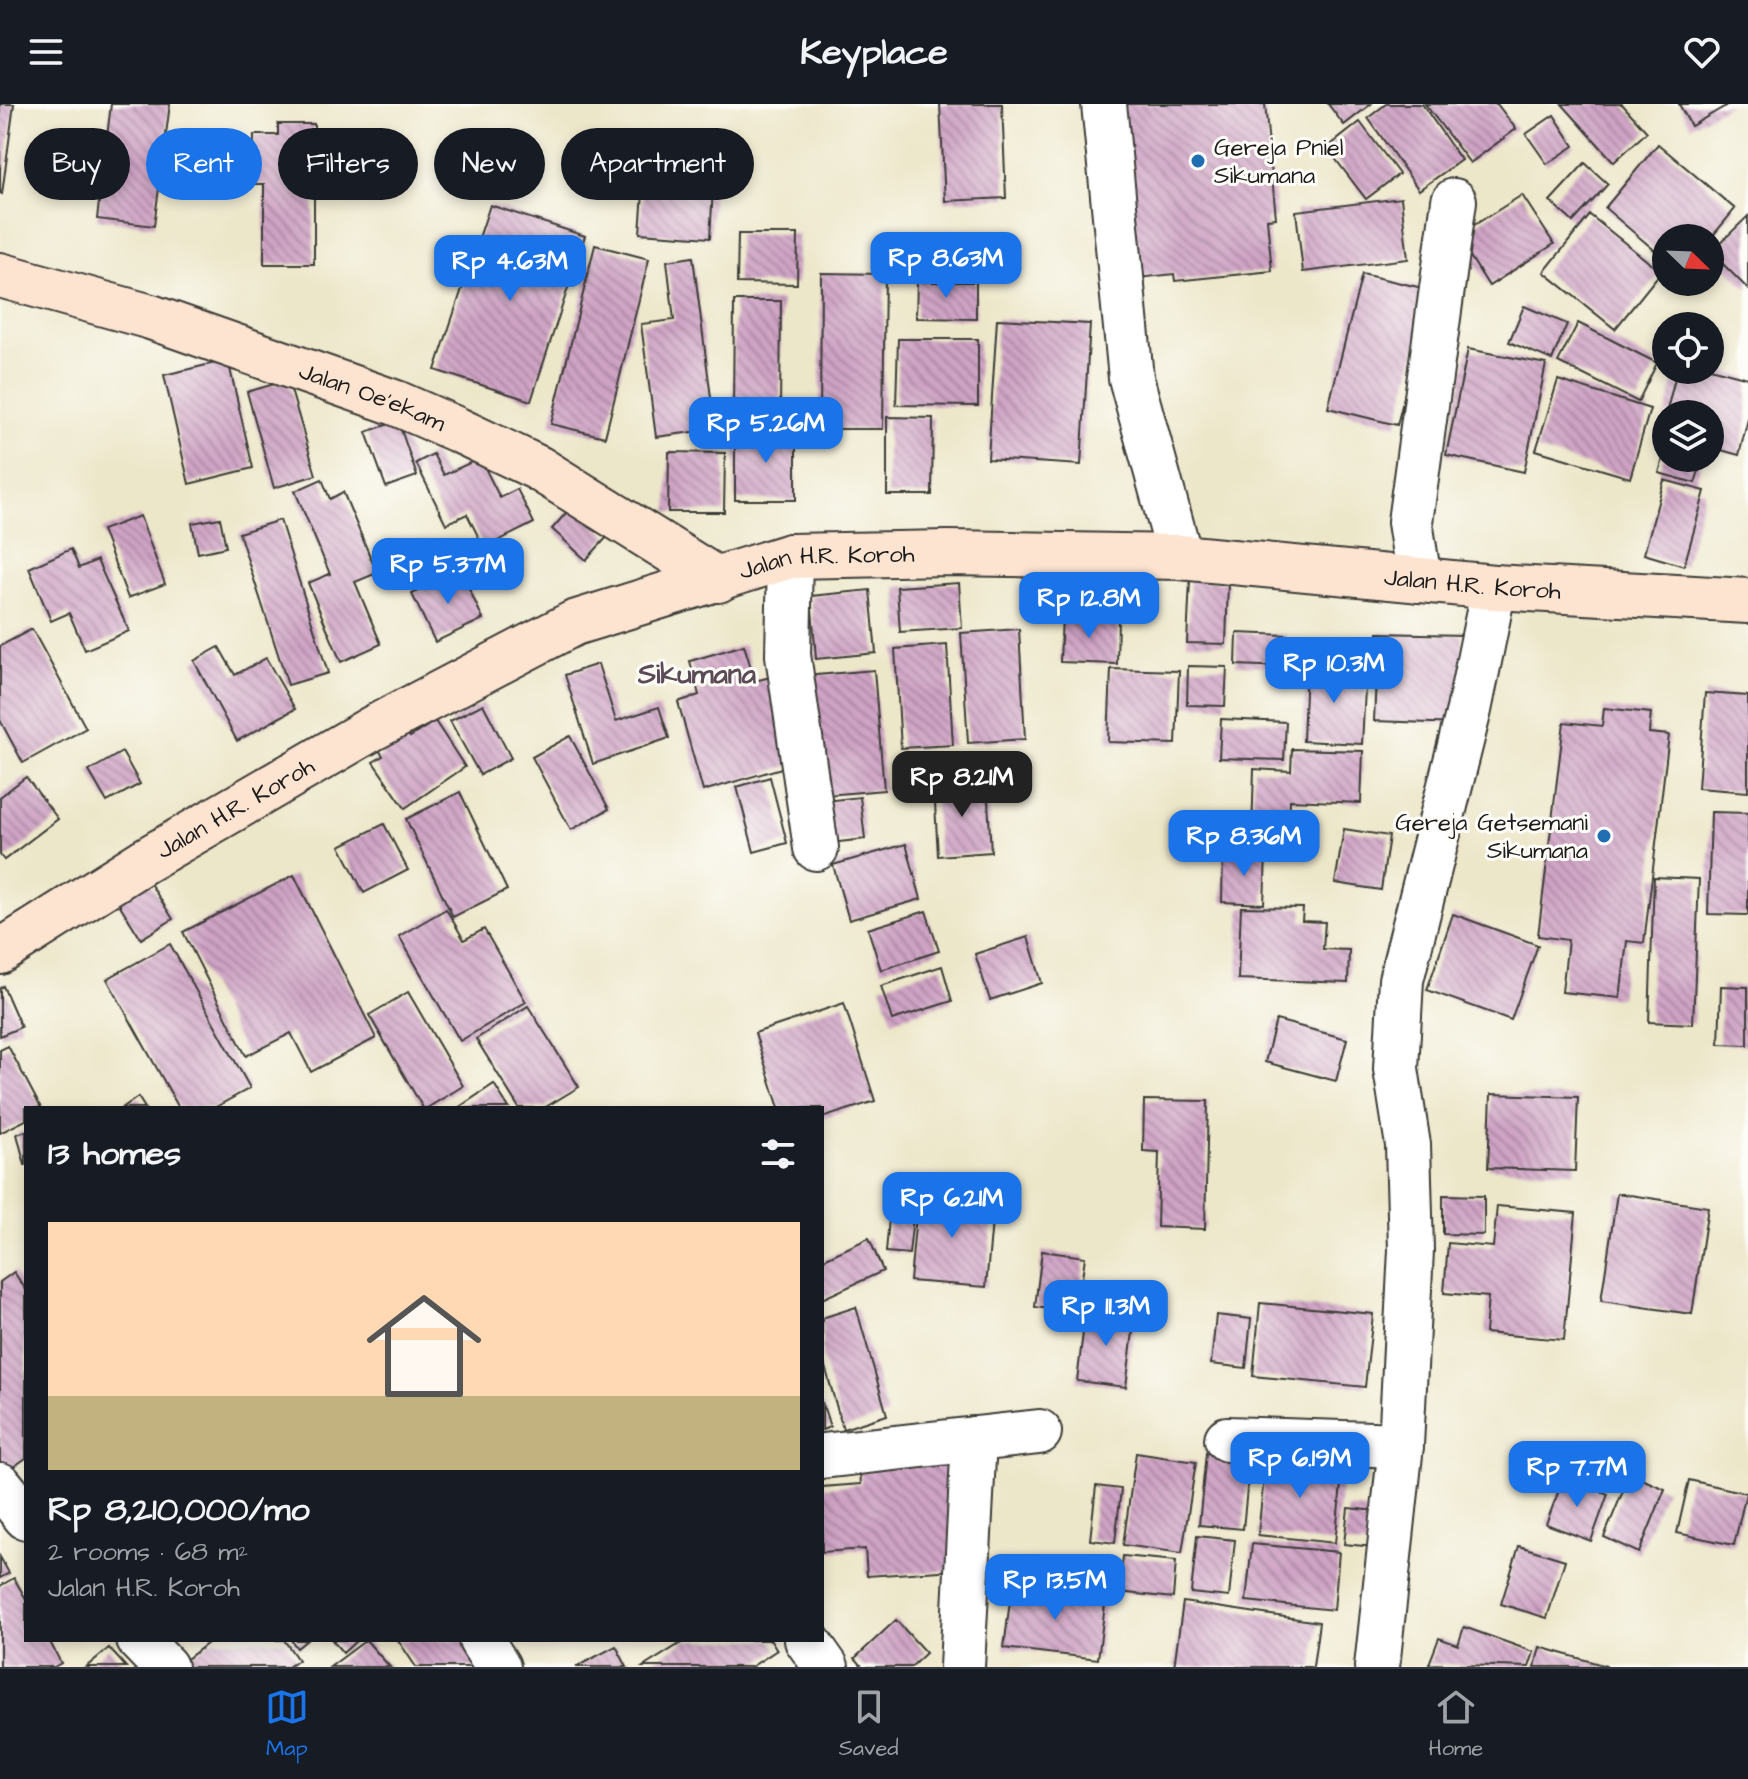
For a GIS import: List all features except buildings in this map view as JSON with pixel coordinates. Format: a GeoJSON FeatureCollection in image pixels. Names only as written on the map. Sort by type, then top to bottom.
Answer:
{"type":"FeatureCollection","features":[{"type":"Feature","properties":{"kind":"main road","name":"Jalan Oe'ekam"},"geometry":{"type":"LineString","coordinates":[[0,275],[151,317],[396,403],[538,468],[718,580]]}},
{"type":"Feature","properties":{"kind":"main road","name":"Jalan H.R. Koroh"},"geometry":{"type":"LineString","coordinates":[[0,952],[144,861],[373,728],[574,623],[790,556],[948,553],[1180,557],[1494,587],[1748,601]]}},
{"type":"Feature","properties":{"kind":"street"},"geometry":{"type":"LineString","coordinates":[[1104,104],[1131,378],[1180,557]]}},
{"type":"Feature","properties":{"kind":"street"},"geometry":{"type":"LineString","coordinates":[[1419,580],[1410,522],[1454,201]]}},
{"type":"Feature","properties":{"kind":"street"},"geometry":{"type":"LineString","coordinates":[[790,556],[788,655],[816,848]]}},
{"type":"Feature","properties":{"kind":"street"},"geometry":{"type":"LineString","coordinates":[[1377,1667],[1401,1445],[1411,1250],[1408,1145],[1396,1069],[1401,980],[1469,710],[1494,587]]}},
{"type":"Feature","properties":{"kind":"street"},"geometry":{"type":"LineString","coordinates":[[824,1456],[1039,1432]]}},
{"type":"Feature","properties":{"kind":"street"},"geometry":{"type":"LineString","coordinates":[[962,1667],[974,1439]]}},
{"type":"Feature","properties":{"kind":"street"},"geometry":{"type":"LineString","coordinates":[[1227,1439],[1401,1445]]}},
{"type":"Feature","properties":{"kind":"street"},"geometry":{"type":"LineString","coordinates":[[0,1485],[24,1515]]}},
{"type":"Feature","properties":{"kind":"street"},"geometry":{"type":"LineString","coordinates":[[141,1642],[165,1667]]}},
{"type":"Feature","properties":{"kind":"street"},"geometry":{"type":"LineString","coordinates":[[482,1642],[498,1667]]}},
{"type":"Feature","properties":{"kind":"street"},"geometry":{"type":"LineString","coordinates":[[808,1642],[826,1667]]}},
{"type":"Feature","properties":{"kind":"place","name":"Gereja Pniel Sikumana"},"geometry":{"type":"Point","coordinates":[1198,161]}},
{"type":"Feature","properties":{"kind":"place","name":"Gereja Getsemani Sikumana"},"geometry":{"type":"Point","coordinates":[1604,836]}},
{"type":"Feature","properties":{"kind":"district","name":"Sikumana"},"geometry":{"type":"Point","coordinates":[697,673]}}]}
